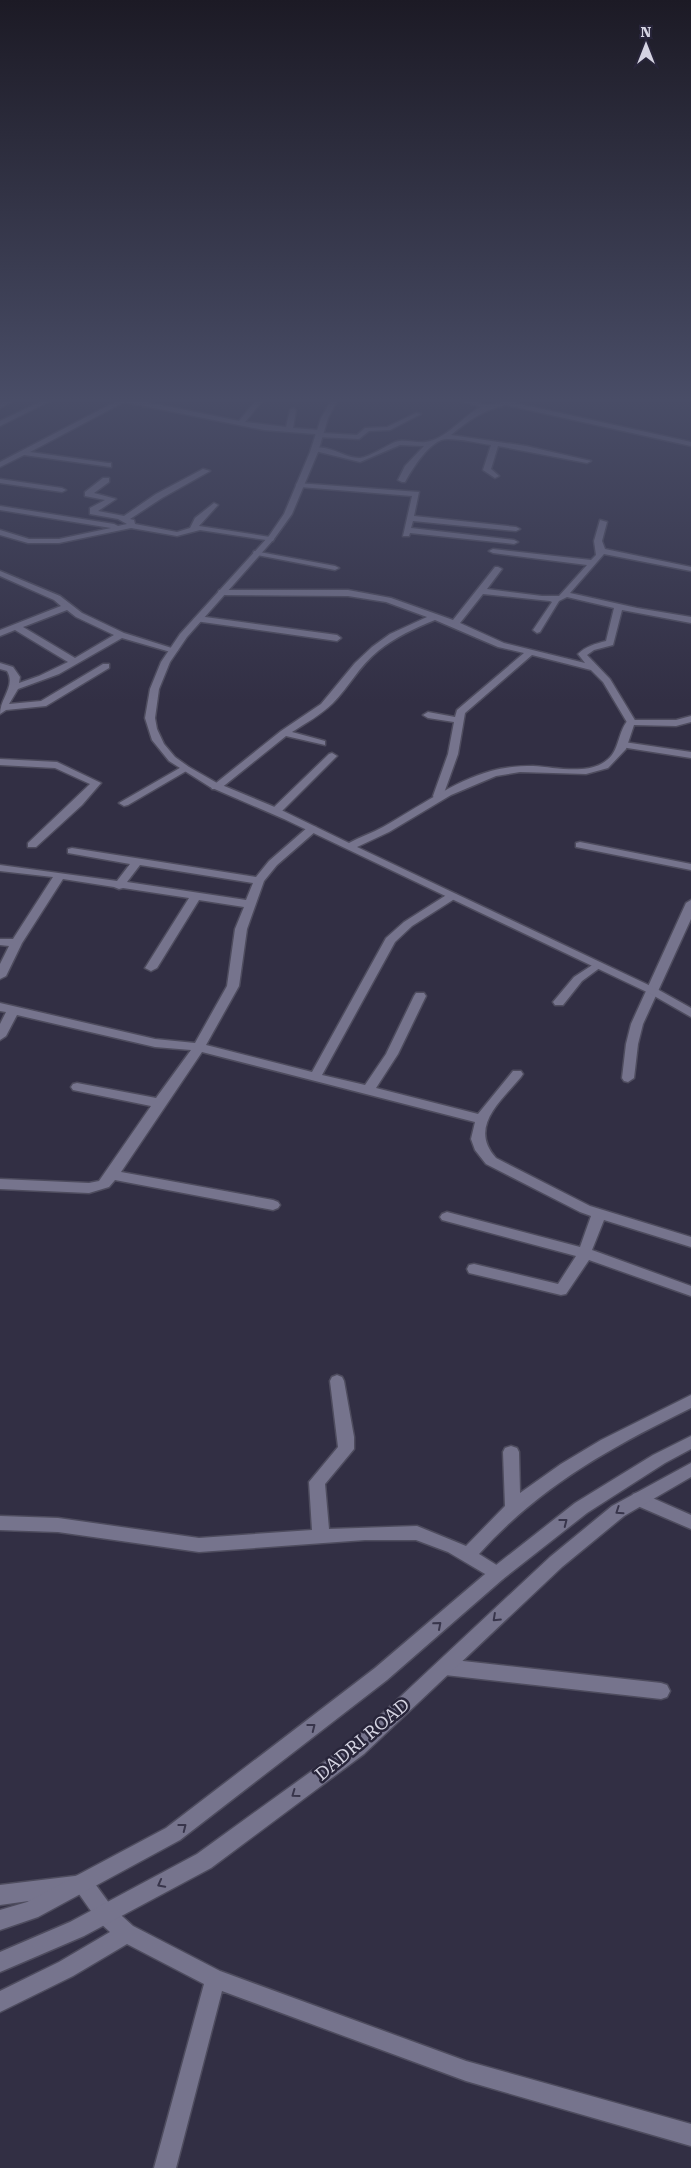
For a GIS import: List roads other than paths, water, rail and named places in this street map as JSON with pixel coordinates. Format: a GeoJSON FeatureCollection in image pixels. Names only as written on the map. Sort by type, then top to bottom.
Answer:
{"type":"FeatureCollection","features":[{"type":"Feature","properties":{"kind":"street"},"geometry":{"type":"LineString","coordinates":[[110,500],[93,510],[94,512],[125,519],[131,522],[131,526]]}},
{"type":"Feature","properties":{"kind":"street"},"geometry":{"type":"LineString","coordinates":[[125,519],[153,500]]}},
{"type":"Feature","properties":{"kind":"street"},"geometry":{"type":"LineString","coordinates":[[293,500],[288,514],[270,539],[198,619],[174,650],[156,684],[150,718],[157,741],[172,759],[216,787],[276,811],[653,991],[691,1013]]}},
{"type":"Feature","properties":{"kind":"street"},"geometry":{"type":"LineString","coordinates":[[416,500],[406,532],[514,542]]}},
{"type":"Feature","properties":{"kind":"street"},"geometry":{"type":"LineString","coordinates":[[194,528],[198,520],[214,505]]}},
{"type":"Feature","properties":{"kind":"street"},"geometry":{"type":"LineString","coordinates":[[0,508],[119,527]]}},
{"type":"Feature","properties":{"kind":"street"},"geometry":{"type":"LineString","coordinates":[[410,518],[516,529]]}},
{"type":"Feature","properties":{"kind":"street"},"geometry":{"type":"LineString","coordinates":[[602,551],[598,541],[603,522]]}},
{"type":"Feature","properties":{"kind":"street"},"geometry":{"type":"LineString","coordinates":[[0,532],[28,541],[59,541],[131,526],[170,534],[181,534],[194,528],[270,539]]}},
{"type":"Feature","properties":{"kind":"street"},"geometry":{"type":"LineString","coordinates":[[481,591],[553,600],[565,594],[602,551]]}},
{"type":"Feature","properties":{"kind":"street"},"geometry":{"type":"LineString","coordinates":[[602,551],[691,569]]}},
{"type":"Feature","properties":{"kind":"street"},"geometry":{"type":"LineString","coordinates":[[493,552],[593,562]]}},
{"type":"Feature","properties":{"kind":"street"},"geometry":{"type":"LineString","coordinates":[[257,553],[334,568]]}},
{"type":"Feature","properties":{"kind":"street"},"geometry":{"type":"LineString","coordinates":[[454,624],[498,570]]}},
{"type":"Feature","properties":{"kind":"street"},"geometry":{"type":"LineString","coordinates":[[0,573],[57,598],[79,615],[121,635],[174,650]]}},
{"type":"Feature","properties":{"kind":"street"},"geometry":{"type":"LineString","coordinates":[[222,592],[364,594],[454,624],[501,645],[594,668]]}},
{"type":"Feature","properties":{"kind":"street"},"geometry":{"type":"LineString","coordinates":[[565,594],[618,607],[691,620]]}},
{"type":"Feature","properties":{"kind":"street"},"geometry":{"type":"LineString","coordinates":[[537,630],[556,602],[553,600]]}},
{"type":"Feature","properties":{"kind":"street"},"geometry":{"type":"LineString","coordinates":[[0,634],[15,626],[68,606]]}},
{"type":"Feature","properties":{"kind":"street"},"geometry":{"type":"LineString","coordinates":[[618,607],[610,643],[590,648],[582,654],[607,681],[632,722]]}},
{"type":"Feature","properties":{"kind":"street"},"geometry":{"type":"LineString","coordinates":[[216,787],[284,733],[306,721],[339,692],[357,666],[383,641],[435,617]]}},
{"type":"Feature","properties":{"kind":"street"},"geometry":{"type":"LineString","coordinates":[[198,619],[337,638]]}},
{"type":"Feature","properties":{"kind":"street"},"geometry":{"type":"LineString","coordinates":[[15,626],[73,661]]}},
{"type":"Feature","properties":{"kind":"street"},"geometry":{"type":"LineString","coordinates":[[14,687],[34,683],[54,674],[73,661],[121,635]]}},
{"type":"Feature","properties":{"kind":"street"},"geometry":{"type":"LineString","coordinates":[[438,796],[453,754],[458,720],[464,707],[530,653]]}},
{"type":"Feature","properties":{"kind":"street"},"geometry":{"type":"LineString","coordinates":[[0,666],[13,672],[15,677],[14,687],[1,709]]}},
{"type":"Feature","properties":{"kind":"street"},"geometry":{"type":"LineString","coordinates":[[1,709],[43,704],[106,666]]}},
{"type":"Feature","properties":{"kind":"street"},"geometry":{"type":"LineString","coordinates":[[428,715],[458,720]]}},
{"type":"Feature","properties":{"kind":"street"},"geometry":{"type":"LineString","coordinates":[[349,847],[388,828],[438,796],[509,770],[537,768],[585,771],[605,766],[624,745],[627,727],[632,722],[676,723],[691,719]]}},
{"type":"Feature","properties":{"kind":"street"},"geometry":{"type":"LineString","coordinates":[[284,733],[322,742]]}},
{"type":"Feature","properties":{"kind":"street"},"geometry":{"type":"LineString","coordinates":[[624,745],[691,755]]}},
{"type":"Feature","properties":{"kind":"street"},"geometry":{"type":"LineString","coordinates":[[276,811],[332,756]]}},
{"type":"Feature","properties":{"kind":"street"},"geometry":{"type":"LineString","coordinates":[[0,762],[57,765],[96,783],[94,788],[32,845]]}},
{"type":"Feature","properties":{"kind":"street"},"geometry":{"type":"LineString","coordinates":[[124,803],[186,768]]}},
{"type":"Feature","properties":{"kind":"street"},"geometry":{"type":"LineString","coordinates":[[0,1184],[89,1188],[104,1184],[112,1175],[199,1048],[233,986],[241,929],[259,881],[274,863],[312,829]]}},
{"type":"Feature","properties":{"kind":"street"},"geometry":{"type":"LineString","coordinates":[[580,845],[691,867]]}},
{"type":"Feature","properties":{"kind":"street"},"geometry":{"type":"LineString","coordinates":[[72,851],[259,881]]}},
{"type":"Feature","properties":{"kind":"street"},"geometry":{"type":"LineString","coordinates":[[119,886],[137,862]]}},
{"type":"Feature","properties":{"kind":"street"},"geometry":{"type":"LineString","coordinates":[[0,868],[249,904]]}},
{"type":"Feature","properties":{"kind":"street"},"geometry":{"type":"LineString","coordinates":[[0,976],[16,943],[60,876]]}},
{"type":"Feature","properties":{"kind":"street"},"geometry":{"type":"LineString","coordinates":[[315,1076],[390,940],[403,928],[452,896]]}},
{"type":"Feature","properties":{"kind":"street"},"geometry":{"type":"LineString","coordinates":[[152,968],[195,897]]}},
{"type":"Feature","properties":{"kind":"street"},"geometry":{"type":"LineString","coordinates":[[628,1078],[630,1052],[637,1024],[682,929],[691,903]]}},
{"type":"Feature","properties":{"kind":"street"},"geometry":{"type":"LineString","coordinates":[[0,942],[16,943]]}},
{"type":"Feature","properties":{"kind":"street"},"geometry":{"type":"LineString","coordinates":[[559,1002],[578,978],[596,964]]}},
{"type":"Feature","properties":{"kind":"street"},"geometry":{"type":"LineString","coordinates":[[368,1090],[392,1054],[420,996]]}},
{"type":"Feature","properties":{"kind":"street"},"geometry":{"type":"LineString","coordinates":[[0,1007],[155,1043],[199,1048],[480,1119]]}},
{"type":"Feature","properties":{"kind":"street"},"geometry":{"type":"LineString","coordinates":[[0,1036],[13,1010]]}},
{"type":"Feature","properties":{"kind":"street"},"geometry":{"type":"LineString","coordinates":[[517,1074],[480,1119],[478,1146],[482,1154],[491,1162],[599,1214],[691,1242]]}},
{"type":"Feature","properties":{"kind":"street"},"geometry":{"type":"LineString","coordinates":[[77,1087],[159,1104]]}},
{"type":"Feature","properties":{"kind":"street"},"geometry":{"type":"LineString","coordinates":[[112,1175],[273,1205]]}},
{"type":"Feature","properties":{"kind":"street"},"geometry":{"type":"LineString","coordinates":[[474,1269],[561,1290],[584,1253],[599,1214]]}},
{"type":"Feature","properties":{"kind":"street"},"geometry":{"type":"LineString","coordinates":[[446,1217],[584,1253],[691,1291]]}},
{"type":"Feature","properties":{"kind":"street"},"geometry":{"type":"LineString","coordinates":[[321,1537],[317,1482],[346,1449],[346,1437],[336,1381]]}},
{"type":"Feature","properties":{"kind":"street"},"geometry":{"type":"LineString","coordinates":[[468,1555],[513,1509],[560,1473],[631,1430],[691,1401]]}},
{"type":"Feature","properties":{"kind":"street"},"geometry":{"type":"LineString","coordinates":[[0,1920],[31,1910],[83,1884],[173,1834],[381,1674],[497,1574],[582,1508],[658,1459],[691,1442]]}},
{"type":"Feature","properties":{"kind":"street"},"geometry":{"type":"LineString","coordinates":[[511,1452],[513,1509]]}},
{"type":"Feature","properties":{"kind":"street","name":"DADRI ROAD"},"geometry":{"type":"LineString","coordinates":[[0,1962],[106,1914],[204,1861],[358,1748],[556,1562],[618,1511],[691,1469]]}},
{"type":"Feature","properties":{"kind":"street"},"geometry":{"type":"LineString","coordinates":[[639,1499],[691,1522]]}},
{"type":"Feature","properties":{"kind":"street"},"geometry":{"type":"LineString","coordinates":[[0,1523],[58,1525],[199,1545],[403,1531],[417,1532],[454,1547],[497,1574]]}},
{"type":"Feature","properties":{"kind":"street"},"geometry":{"type":"LineString","coordinates":[[445,1666],[661,1691]]}},
{"type":"Feature","properties":{"kind":"street"},"geometry":{"type":"LineString","coordinates":[[0,1895],[83,1884]]}},
{"type":"Feature","properties":{"kind":"street"},"geometry":{"type":"LineString","coordinates":[[83,1884],[106,1914],[126,1933],[214,1979],[466,2071],[691,2134]]}},
{"type":"Feature","properties":{"kind":"street"},"geometry":{"type":"LineString","coordinates":[[0,2002],[66,1969],[126,1933]]}},
{"type":"Feature","properties":{"kind":"street"},"geometry":{"type":"LineString","coordinates":[[164,2168],[214,1979]]}}]}
